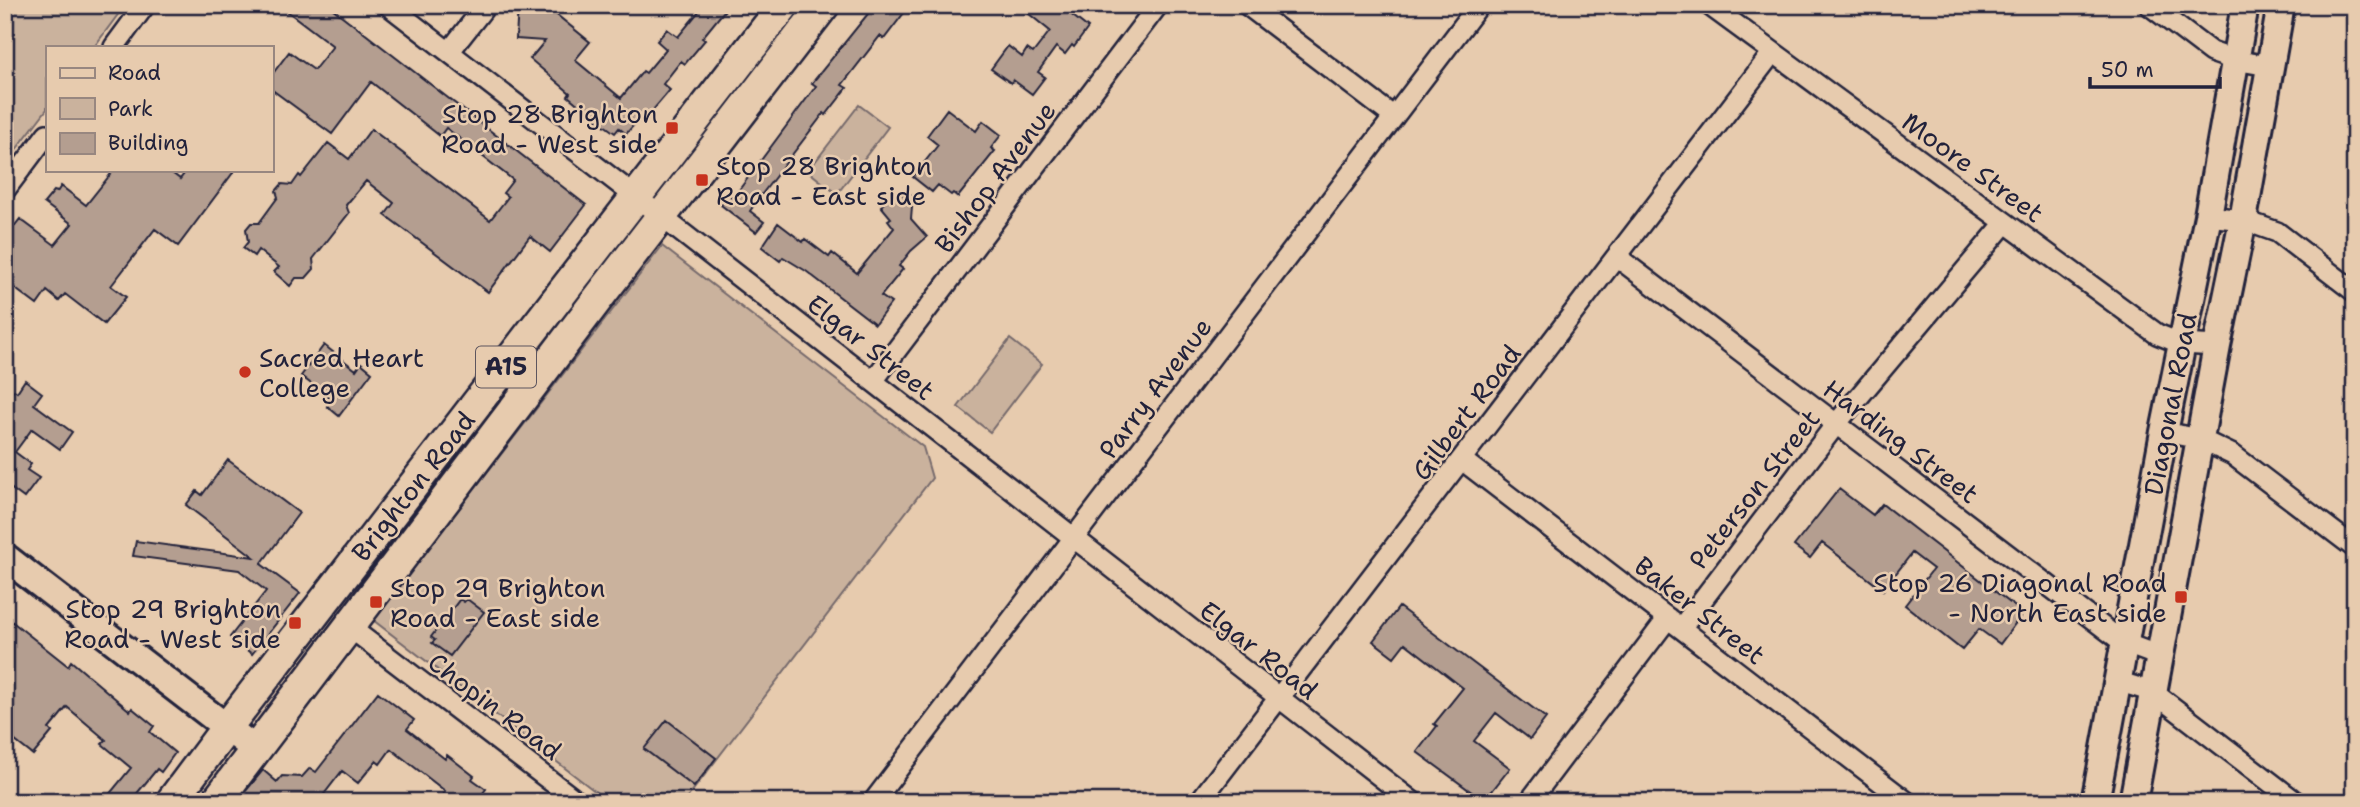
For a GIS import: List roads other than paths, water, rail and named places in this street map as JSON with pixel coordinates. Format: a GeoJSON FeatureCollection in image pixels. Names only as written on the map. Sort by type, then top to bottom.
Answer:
{"type":"FeatureCollection","features":[{"type":"Feature","properties":{"kind":"main road","name":"Brighton Road"},"geometry":{"type":"LineString","coordinates":[[171,802],[783,5]]}},
{"type":"Feature","properties":{"kind":"main road","name":"Brighton Road"},"geometry":{"type":"LineString","coordinates":[[216,802],[824,5]]}},
{"type":"Feature","properties":{"kind":"main road","name":"Diagonal Road"},"geometry":{"type":"LineString","coordinates":[[2095,802],[2164,432],[2208,216],[2245,5]]}},
{"type":"Feature","properties":{"kind":"main road","name":"Diagonal Road"},"geometry":{"type":"LineString","coordinates":[[2133,802],[2281,5]]}},
{"type":"Feature","properties":{"kind":"main road"},"geometry":{"type":"LineString","coordinates":[[5,557],[256,750]]}},
{"type":"Feature","properties":{"kind":"street"},"geometry":{"type":"LineString","coordinates":[[115,46],[145,5]]}},
{"type":"Feature","properties":{"kind":"street","name":"Elgar Street"},"geometry":{"type":"LineString","coordinates":[[388,5],[637,196],[1073,539]]}},
{"type":"Feature","properties":{"kind":"street"},"geometry":{"type":"LineString","coordinates":[[449,52],[486,5]]}},
{"type":"Feature","properties":{"kind":"street","name":"Bishop Avenue"},"geometry":{"type":"LineString","coordinates":[[873,382],[1158,5]]}},
{"type":"Feature","properties":{"kind":"street"},"geometry":{"type":"LineString","coordinates":[[1247,5],[1394,117]]}},
{"type":"Feature","properties":{"kind":"street","name":"Parry Avenue"},"geometry":{"type":"LineString","coordinates":[[873,802],[1479,5]]}},
{"type":"Feature","properties":{"kind":"street","name":"Moore Street"},"geometry":{"type":"LineString","coordinates":[[1709,5],[2157,334],[2182,344],[2217,346]]}},
{"type":"Feature","properties":{"kind":"street"},"geometry":{"type":"LineString","coordinates":[[2149,5],[2211,52],[2234,60],[2269,66]]}},
{"type":"Feature","properties":{"kind":"street","name":"Gilbert Road"},"geometry":{"type":"LineString","coordinates":[[1199,802],[1773,52]]}},
{"type":"Feature","properties":{"kind":"street"},"geometry":{"type":"LineString","coordinates":[[5,190],[46,135]]}},
{"type":"Feature","properties":{"kind":"street"},"geometry":{"type":"LineString","coordinates":[[2208,216],[2243,220],[2277,232],[2355,292]]}},
{"type":"Feature","properties":{"kind":"street","name":"Peterson Street"},"geometry":{"type":"LineString","coordinates":[[1529,802],[1836,424],[2005,223]]}},
{"type":"Feature","properties":{"kind":"street","name":"Harding Street"},"geometry":{"type":"LineString","coordinates":[[1617,257],[2124,643],[2159,656]]}},
{"type":"Feature","properties":{"kind":"street"},"geometry":{"type":"LineString","coordinates":[[2164,432],[2200,439],[2233,455],[2355,548]]}},
{"type":"Feature","properties":{"kind":"street","name":"Baker Street"},"geometry":{"type":"LineString","coordinates":[[1462,460],[1906,802]]}},
{"type":"Feature","properties":{"kind":"street","name":"Elgar Road"},"geometry":{"type":"LineString","coordinates":[[1073,539],[1413,802]]}},
{"type":"Feature","properties":{"kind":"street","name":"Chopin Road"},"geometry":{"type":"LineString","coordinates":[[348,626],[578,802]]}},
{"type":"Feature","properties":{"kind":"street"},"geometry":{"type":"LineString","coordinates":[[2117,681],[2153,692],[2296,802]]}},
{"type":"Feature","properties":{"kind":"place","name":"Stop 28 Brighton Road - West side"},"geometry":{"type":"Point","coordinates":[672,128]}},
{"type":"Feature","properties":{"kind":"place","name":"Stop 28 Brighton Road - East side"},"geometry":{"type":"Point","coordinates":[702,180]}},
{"type":"Feature","properties":{"kind":"place","name":"Sacred Heart College"},"geometry":{"type":"Point","coordinates":[245,372]}},
{"type":"Feature","properties":{"kind":"place","name":"Stop 26 Diagonal Road - North East side"},"geometry":{"type":"Point","coordinates":[2181,597]}},
{"type":"Feature","properties":{"kind":"place","name":"Stop 29 Brighton Road - East side"},"geometry":{"type":"Point","coordinates":[376,602]}},
{"type":"Feature","properties":{"kind":"place","name":"Stop 29 Brighton Road - West side"},"geometry":{"type":"Point","coordinates":[295,623]}}]}
